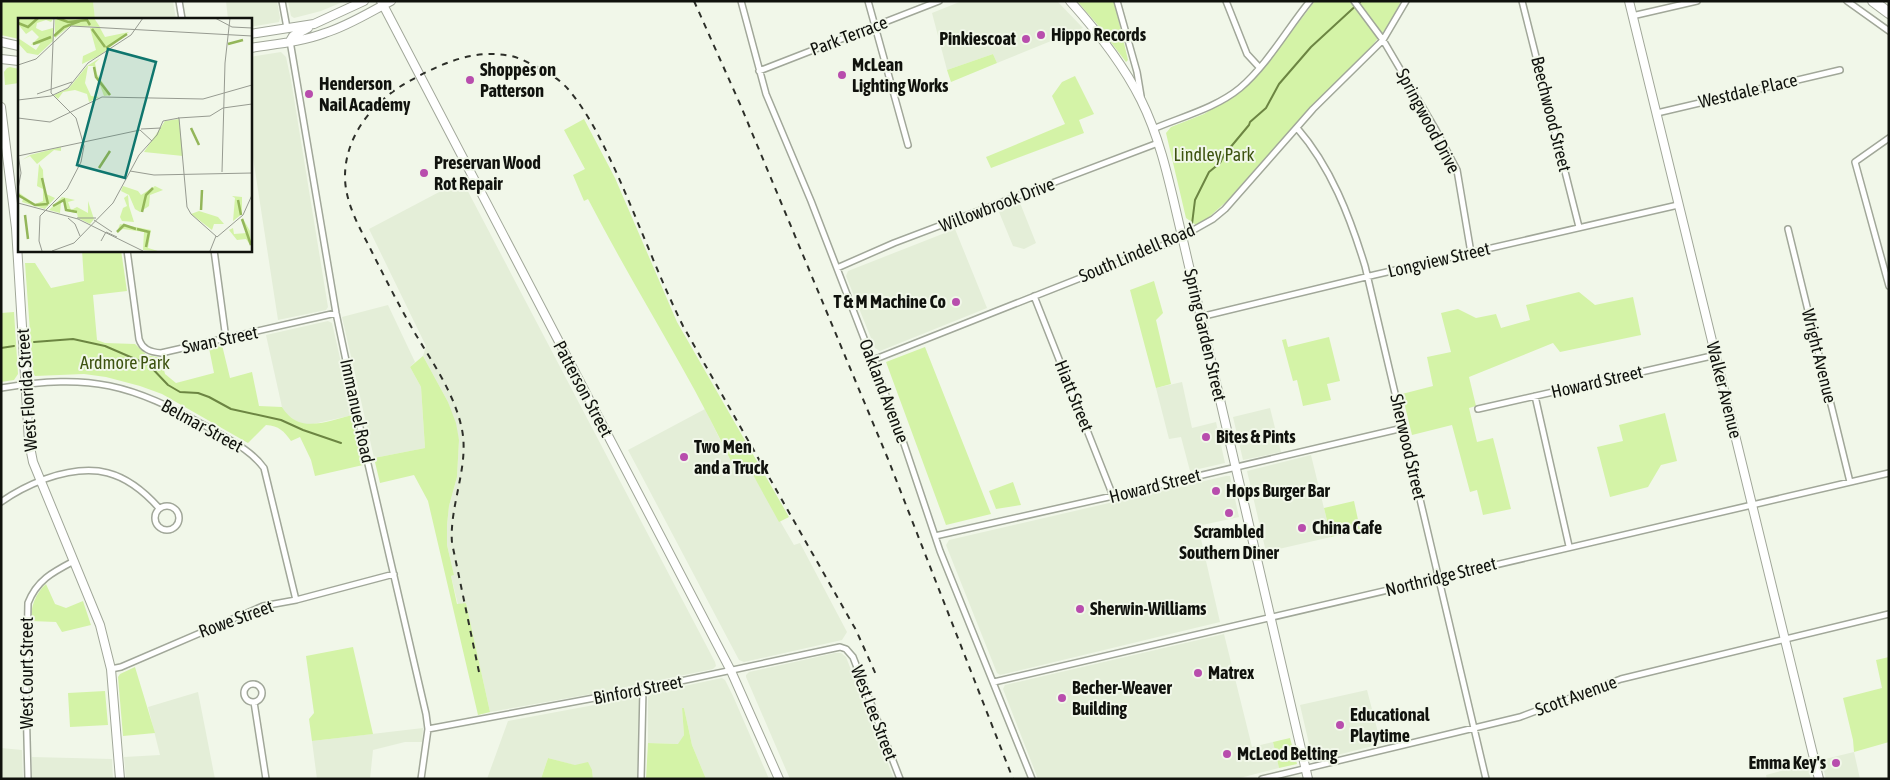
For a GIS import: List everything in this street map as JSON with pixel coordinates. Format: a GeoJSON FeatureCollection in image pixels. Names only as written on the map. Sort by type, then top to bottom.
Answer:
{"type":"FeatureCollection","features":[{"type":"Feature","properties":{"kind":"highway"},"geometry":{"type":"LineString","coordinates":[[1873,1],[1889,12]]}},
{"type":"Feature","properties":{"kind":"main road"},"geometry":{"type":"LineString","coordinates":[[290,41],[293,36],[314,24],[364,1]]}},
{"type":"Feature","properties":{"kind":"main road"},"geometry":{"type":"LineString","coordinates":[[251,48],[315,36],[338,29],[382,3],[391,1]]}},
{"type":"Feature","properties":{"kind":"main road","name":"Spring Garden Street"},"geometry":{"type":"LineString","coordinates":[[1070,1],[1107,45],[1131,80],[1142,101],[1158,143],[1182,236],[1308,779]]}},
{"type":"Feature","properties":{"kind":"main road","name":"Walker Avenue"},"geometry":{"type":"LineString","coordinates":[[1629,1],[1819,779]]}},
{"type":"Feature","properties":{"kind":"main road","name":"Patterson Street"},"geometry":{"type":"LineString","coordinates":[[382,3],[731,671],[779,779]]}},
{"type":"Feature","properties":{"kind":"main road"},"geometry":{"type":"LineString","coordinates":[[251,34],[314,24]]}},
{"type":"Feature","properties":{"kind":"main road"},"geometry":{"type":"LineString","coordinates":[[1,42],[18,46]]}},
{"type":"Feature","properties":{"kind":"main road"},"geometry":{"type":"LineString","coordinates":[[1,59],[18,61]]}},
{"type":"Feature","properties":{"kind":"main road","name":"West Florida Street"},"geometry":{"type":"LineString","coordinates":[[1,107],[16,228],[29,442],[33,462],[100,625],[111,670],[120,779]]}},
{"type":"Feature","properties":{"kind":"street"},"geometry":{"type":"LineString","coordinates":[[180,1],[182,18]]}},
{"type":"Feature","properties":{"kind":"street"},"geometry":{"type":"LineString","coordinates":[[282,1],[287,28]]}},
{"type":"Feature","properties":{"kind":"street","name":"Oakland Avenue"},"geometry":{"type":"LineString","coordinates":[[741,1],[766,94],[873,360],[899,429],[935,536],[1032,779]]}},
{"type":"Feature","properties":{"kind":"street"},"geometry":{"type":"LineString","coordinates":[[868,1],[908,144]]}},
{"type":"Feature","properties":{"kind":"street","name":"Park Terrace"},"geometry":{"type":"LineString","coordinates":[[760,71],[939,1]]}},
{"type":"Feature","properties":{"kind":"street"},"geometry":{"type":"LineString","coordinates":[[1117,1],[1137,72],[1142,101]]}},
{"type":"Feature","properties":{"kind":"street"},"geometry":{"type":"LineString","coordinates":[[1226,1],[1248,54],[1259,67]]}},
{"type":"Feature","properties":{"kind":"street"},"geometry":{"type":"LineString","coordinates":[[1153,128],[1213,104],[1238,89],[1259,67],[1310,1]]}},
{"type":"Feature","properties":{"kind":"street","name":"Springwood Drive"},"geometry":{"type":"LineString","coordinates":[[1355,1],[1383,40],[1458,170],[1471,253]]}},
{"type":"Feature","properties":{"kind":"street","name":"South Lindell Road"},"geometry":{"type":"LineString","coordinates":[[873,360],[1174,241],[1214,219],[1225,210],[1325,97],[1383,40],[1406,1]]}},
{"type":"Feature","properties":{"kind":"street","name":"Beechwood Street"},"geometry":{"type":"LineString","coordinates":[[1522,1],[1579,227]]}},
{"type":"Feature","properties":{"kind":"street"},"geometry":{"type":"LineString","coordinates":[[1632,16],[1697,1]]}},
{"type":"Feature","properties":{"kind":"street"},"geometry":{"type":"LineString","coordinates":[[1847,1],[1889,31]]}},
{"type":"Feature","properties":{"kind":"street","name":"Immanuel Road"},"geometry":{"type":"LineString","coordinates":[[290,41],[336,313],[420,682],[428,728],[421,779]]}},
{"type":"Feature","properties":{"kind":"street","name":"Westdale Place"},"geometry":{"type":"LineString","coordinates":[[1657,113],[1840,70]]}},
{"type":"Feature","properties":{"kind":"street","name":"Sherwood Street"},"geometry":{"type":"LineString","coordinates":[[1297,128],[1323,164],[1346,210],[1368,276],[1486,779]]}},
{"type":"Feature","properties":{"kind":"street"},"geometry":{"type":"LineString","coordinates":[[1889,138],[1855,162],[1889,286]]}},
{"type":"Feature","properties":{"kind":"street","name":"Willowbrook Drive"},"geometry":{"type":"LineString","coordinates":[[837,268],[894,243],[1158,143]]}},
{"type":"Feature","properties":{"kind":"street","name":"Longview Street"},"geometry":{"type":"LineString","coordinates":[[1200,317],[1368,276],[1678,205]]}},
{"type":"Feature","properties":{"kind":"street","name":"Wright Avenue"},"geometry":{"type":"LineString","coordinates":[[1788,229],[1850,482]]}},
{"type":"Feature","properties":{"kind":"street","name":"Swan Street"},"geometry":{"type":"LineString","coordinates":[[127,251],[139,339],[145,348],[152,352],[161,352],[226,339],[336,313]]}},
{"type":"Feature","properties":{"kind":"street"},"geometry":{"type":"LineString","coordinates":[[214,251],[226,339]]}},
{"type":"Feature","properties":{"kind":"street","name":"Hiatt Street"},"geometry":{"type":"LineString","coordinates":[[1034,296],[1113,496]]}},
{"type":"Feature","properties":{"kind":"street","name":"Howard Street"},"geometry":{"type":"LineString","coordinates":[[1478,409],[1716,355]]}},
{"type":"Feature","properties":{"kind":"street","name":"Belmar Street"},"geometry":{"type":"LineString","coordinates":[[1,388],[26,383],[67,380],[115,385],[161,402],[256,456],[264,468],[296,600]]}},
{"type":"Feature","properties":{"kind":"street"},"geometry":{"type":"LineString","coordinates":[[1535,396],[1569,546]]}},
{"type":"Feature","properties":{"kind":"street","name":"Howard Street"},"geometry":{"type":"LineString","coordinates":[[935,536],[1403,428]]}},
{"type":"Feature","properties":{"kind":"street"},"geometry":{"type":"LineString","coordinates":[[1,502],[24,487],[70,471],[100,471],[132,483],[159,508],[170,507],[177,511],[178,523],[172,529],[164,530],[157,526],[155,515],[159,508]]}},
{"type":"Feature","properties":{"kind":"street","name":"Northridge Street"},"geometry":{"type":"LineString","coordinates":[[994,682],[1569,546],[1889,473]]}},
{"type":"Feature","properties":{"kind":"street","name":"West Court Street"},"geometry":{"type":"LineString","coordinates":[[28,779],[26,681],[28,604],[34,589],[46,576],[74,561]]}},
{"type":"Feature","properties":{"kind":"street","name":"Rowe Street"},"geometry":{"type":"LineString","coordinates":[[111,670],[240,614],[263,606],[296,600],[394,574]]}},
{"type":"Feature","properties":{"kind":"street","name":"Scott Avenue"},"geometry":{"type":"LineString","coordinates":[[1262,779],[1534,712],[1621,679],[1889,614]]}},
{"type":"Feature","properties":{"kind":"street","name":"Binford Street"},"geometry":{"type":"LineString","coordinates":[[428,728],[644,689],[832,648],[846,649]]}},
{"type":"Feature","properties":{"kind":"street","name":"West Lee Street"},"geometry":{"type":"LineString","coordinates":[[846,649],[853,657],[900,779]]}},
{"type":"Feature","properties":{"kind":"street"},"geometry":{"type":"LineString","coordinates":[[641,779],[644,689]]}},
{"type":"Feature","properties":{"kind":"street"},"geometry":{"type":"LineString","coordinates":[[254,702],[266,779]]}},
{"type":"Feature","properties":{"kind":"shaded area"},"geometry":{"type":"Polygon","coordinates":[[[93,1],[173,1],[176,18],[95,18],[93,1]]]}},
{"type":"Feature","properties":{"kind":"shaded area"},"geometry":{"type":"Polygon","coordinates":[[[226,1],[277,1],[280,18],[279,22],[251,27],[251,18],[228,18],[226,1]]]}},
{"type":"Feature","properties":{"kind":"shaded area"},"geometry":{"type":"Polygon","coordinates":[[[288,1],[345,1],[321,11],[294,18],[291,16],[288,1]]]}},
{"type":"Feature","properties":{"kind":"shaded area"},"geometry":{"type":"Polygon","coordinates":[[[962,1],[1057,1],[1083,28],[997,63],[993,54],[947,70],[932,13],[962,1]]]}},
{"type":"Feature","properties":{"kind":"shaded area"},"geometry":{"type":"Polygon","coordinates":[[[281,52],[286,57],[328,307],[326,310],[278,320],[251,144],[251,57],[281,52]]]}},
{"type":"Feature","properties":{"kind":"shaded area"},"geometry":{"type":"Polygon","coordinates":[[[462,180],[715,662],[716,666],[713,669],[597,693],[490,712],[466,603],[458,605],[451,576],[454,575],[447,545],[449,506],[457,477],[459,440],[448,402],[423,356],[426,346],[369,229],[462,180]]]}},
{"type":"Feature","properties":{"kind":"shaded area"},"geometry":{"type":"Polygon","coordinates":[[[1020,203],[1036,243],[1024,249],[1013,246],[999,212],[1020,203]]]}},
{"type":"Feature","properties":{"kind":"shaded area"},"geometry":{"type":"Polygon","coordinates":[[[955,229],[987,308],[880,351],[875,348],[846,276],[848,271],[955,229]]]}},
{"type":"Feature","properties":{"kind":"shaded area"},"geometry":{"type":"Polygon","coordinates":[[[388,305],[415,362],[410,367],[421,387],[425,448],[374,458],[342,317],[388,305]]]}},
{"type":"Feature","properties":{"kind":"shaded area"},"geometry":{"type":"Polygon","coordinates":[[[328,321],[332,323],[353,415],[309,425],[297,422],[286,414],[282,407],[266,335],[328,321]]]}},
{"type":"Feature","properties":{"kind":"shaded area"},"geometry":{"type":"Polygon","coordinates":[[[1182,382],[1192,428],[1216,422],[1225,463],[1190,471],[1181,437],[1169,439],[1156,388],[1182,382]]]}},
{"type":"Feature","properties":{"kind":"shaded area"},"geometry":{"type":"Polygon","coordinates":[[[1270,408],[1281,452],[1243,460],[1233,417],[1270,408]]]}},
{"type":"Feature","properties":{"kind":"shaded area"},"geometry":{"type":"Polygon","coordinates":[[[705,409],[737,474],[752,473],[794,545],[800,543],[847,632],[842,640],[744,662],[739,660],[628,450],[705,409]]]}},
{"type":"Feature","properties":{"kind":"shaded area"},"geometry":{"type":"Polygon","coordinates":[[[1311,455],[1331,537],[1266,552],[1247,471],[1311,455]]]}},
{"type":"Feature","properties":{"kind":"shaded area"},"geometry":{"type":"Polygon","coordinates":[[[1230,476],[1239,517],[1198,526],[1220,622],[1000,675],[997,673],[946,545],[949,540],[1230,476]]]}},
{"type":"Feature","properties":{"kind":"shaded area"},"geometry":{"type":"Polygon","coordinates":[[[1224,634],[1252,747],[1273,742],[1279,768],[1236,779],[1038,779],[1003,689],[1005,685],[1224,634]]]}},
{"type":"Feature","properties":{"kind":"shaded area"},"geometry":{"type":"Polygon","coordinates":[[[841,653],[846,657],[894,779],[790,779],[746,675],[749,672],[841,653]]]}},
{"type":"Feature","properties":{"kind":"shaded area"},"geometry":{"type":"Polygon","coordinates":[[[722,678],[725,680],[733,696],[769,779],[706,779],[692,745],[684,708],[682,708],[684,735],[679,744],[648,743],[648,697],[651,693],[722,678]]]}},
{"type":"Feature","properties":{"kind":"shaded area","name":"Educational Playtime"},"geometry":{"type":"Polygon","coordinates":[[[1367,690],[1381,744],[1313,761],[1300,705],[1367,690]]]}},
{"type":"Feature","properties":{"kind":"shaded area"},"geometry":{"type":"Polygon","coordinates":[[[198,692],[215,779],[126,779],[124,757],[160,755],[148,707],[198,692]]]}},
{"type":"Feature","properties":{"kind":"shaded area"},"geometry":{"type":"Polygon","coordinates":[[[637,697],[640,700],[637,779],[593,779],[592,770],[548,758],[541,779],[487,779],[508,721],[637,697]]]}},
{"type":"Feature","properties":{"kind":"shaded area"},"geometry":{"type":"Polygon","coordinates":[[[423,728],[422,742],[405,742],[373,750],[370,779],[317,779],[312,741],[423,728]]]}},
{"type":"Feature","properties":{"kind":"shaded area"},"geometry":{"type":"Polygon","coordinates":[[[1,748],[22,750],[23,779],[1,779],[1,748]]]}},
{"type":"Feature","properties":{"kind":"shaded area"},"geometry":{"type":"Polygon","coordinates":[[[1854,752],[1860,779],[1826,779],[1821,760],[1854,752]]]}},
{"type":"Feature","properties":{"kind":"shaded area"},"geometry":{"type":"Polygon","coordinates":[[[32,757],[112,759],[113,779],[32,779],[32,757]]]}},
{"type":"Feature","properties":{"kind":"shaded area"},"geometry":{"type":"Polygon","coordinates":[[[1807,764],[1811,779],[1767,779],[1766,775],[1807,764]]]}},
{"type":"Feature","properties":{"kind":"green space"},"geometry":{"type":"Polygon","coordinates":[[[1,1],[93,1],[95,18],[18,18],[18,39],[1,35],[1,1]]]}},
{"type":"Feature","properties":{"kind":"green space"},"geometry":{"type":"Polygon","coordinates":[[[1077,1],[1114,1],[1128,60],[1126,62],[1097,24],[1077,1]]]}},
{"type":"Feature","properties":{"kind":"green space","name":"Lindley Park"},"geometry":{"type":"Polygon","coordinates":[[[1315,1],[1401,1],[1391,22],[1371,47],[1305,114],[1228,200],[1208,218],[1196,225],[1186,218],[1166,133],[1171,127],[1204,114],[1241,91],[1259,74],[1315,1]]]}},
{"type":"Feature","properties":{"kind":"green space"},"geometry":{"type":"Polygon","coordinates":[[[993,54],[997,63],[951,82],[947,70],[993,54]]]}},
{"type":"Feature","properties":{"kind":"green space"},"geometry":{"type":"Polygon","coordinates":[[[7,68],[18,69],[18,83],[5,85],[4,72],[7,68]]]}},
{"type":"Feature","properties":{"kind":"green space"},"geometry":{"type":"Polygon","coordinates":[[[1075,76],[1094,114],[1079,120],[1084,133],[991,168],[986,157],[1065,124],[1052,96],[1062,82],[1075,76]]]}},
{"type":"Feature","properties":{"kind":"green space"},"geometry":{"type":"Polygon","coordinates":[[[584,119],[615,178],[677,322],[789,517],[779,522],[752,473],[737,474],[684,370],[625,268],[588,199],[584,201],[573,175],[585,169],[564,130],[584,119]]]}},
{"type":"Feature","properties":{"kind":"green space","name":"Ardmore Park"},"geometry":{"type":"Polygon","coordinates":[[[82,251],[121,251],[127,291],[93,295],[97,340],[105,343],[135,344],[147,355],[161,358],[165,374],[176,383],[214,373],[209,348],[222,345],[230,378],[252,372],[259,406],[282,407],[296,421],[314,424],[353,415],[363,465],[315,476],[311,460],[300,437],[291,441],[278,428],[266,425],[248,443],[162,394],[140,386],[106,377],[84,374],[35,376],[33,373],[25,263],[35,263],[51,288],[84,281],[82,251]]]}},
{"type":"Feature","properties":{"kind":"green space"},"geometry":{"type":"Polygon","coordinates":[[[1154,281],[1163,313],[1156,320],[1171,384],[1156,388],[1130,290],[1154,281]]]}},
{"type":"Feature","properties":{"kind":"green space"},"geometry":{"type":"Polygon","coordinates":[[[1579,292],[1595,305],[1633,297],[1641,335],[1560,352],[1553,343],[1469,377],[1476,406],[1469,408],[1477,442],[1493,438],[1511,509],[1483,515],[1477,490],[1470,492],[1452,425],[1412,435],[1402,394],[1433,386],[1427,357],[1451,352],[1441,313],[1458,309],[1476,318],[1496,314],[1501,328],[1530,320],[1526,305],[1579,292]]]}},
{"type":"Feature","properties":{"kind":"green space"},"geometry":{"type":"Polygon","coordinates":[[[14,312],[18,374],[14,380],[1,382],[1,313],[14,312]]]}},
{"type":"Feature","properties":{"kind":"green space"},"geometry":{"type":"Polygon","coordinates":[[[1329,337],[1340,381],[1327,384],[1331,400],[1303,406],[1297,380],[1293,381],[1282,340],[1286,339],[1288,347],[1329,337]]]}},
{"type":"Feature","properties":{"kind":"green space"},"geometry":{"type":"Polygon","coordinates":[[[925,347],[991,514],[946,525],[886,362],[925,347]]]}},
{"type":"Feature","properties":{"kind":"green space"},"geometry":{"type":"Polygon","coordinates":[[[423,356],[448,402],[456,423],[459,440],[457,477],[449,506],[447,545],[454,575],[451,576],[457,604],[466,603],[490,712],[478,715],[428,501],[414,475],[380,483],[374,458],[425,448],[421,387],[410,367],[423,356]]]}},
{"type":"Feature","properties":{"kind":"green space"},"geometry":{"type":"Polygon","coordinates":[[[1665,413],[1677,461],[1661,465],[1648,487],[1610,497],[1597,447],[1623,441],[1619,425],[1665,413]]]}},
{"type":"Feature","properties":{"kind":"green space"},"geometry":{"type":"Polygon","coordinates":[[[1013,482],[1021,505],[996,509],[989,491],[1013,482]]]}},
{"type":"Feature","properties":{"kind":"green space"},"geometry":{"type":"Polygon","coordinates":[[[1354,501],[1360,529],[1331,537],[1324,508],[1354,501]]]}},
{"type":"Feature","properties":{"kind":"green space"},"geometry":{"type":"Polygon","coordinates":[[[46,584],[55,604],[66,608],[83,601],[91,625],[62,632],[56,622],[31,621],[34,601],[46,584]]]}},
{"type":"Feature","properties":{"kind":"green space"},"geometry":{"type":"Polygon","coordinates":[[[353,647],[373,734],[312,741],[309,719],[314,713],[306,656],[353,647]]]}},
{"type":"Feature","properties":{"kind":"green space"},"geometry":{"type":"Polygon","coordinates":[[[1889,657],[1889,742],[1854,752],[1843,698],[1882,688],[1876,660],[1889,657]]]}},
{"type":"Feature","properties":{"kind":"green space"},"geometry":{"type":"Polygon","coordinates":[[[135,667],[155,733],[123,736],[118,677],[120,674],[135,667]]]}},
{"type":"Feature","properties":{"kind":"green space"},"geometry":{"type":"Polygon","coordinates":[[[105,691],[108,725],[70,727],[68,693],[105,691]]]}},
{"type":"Feature","properties":{"kind":"green space"},"geometry":{"type":"Polygon","coordinates":[[[682,708],[684,708],[692,745],[706,779],[646,779],[648,743],[678,744],[684,735],[682,708]]]}},
{"type":"Feature","properties":{"kind":"green space"},"geometry":{"type":"Polygon","coordinates":[[[1290,738],[1297,764],[1279,768],[1273,742],[1290,738]]]}},
{"type":"Feature","properties":{"kind":"green space"},"geometry":{"type":"Polygon","coordinates":[[[548,758],[575,765],[588,762],[592,770],[593,779],[541,779],[548,758]]]}},
{"type":"Feature","properties":{"kind":"waterway"},"geometry":{"type":"LineString","coordinates":[[1192,224],[1195,200],[1209,172],[1220,163],[1250,122],[1266,108],[1279,84],[1311,47],[1361,1]]}},
{"type":"Feature","properties":{"kind":"waterway"},"geometry":{"type":"LineString","coordinates":[[34,342],[73,339],[105,346],[149,365],[168,385],[180,392],[198,393],[231,409],[281,420],[341,443]]}},
{"type":"Feature","properties":{"kind":"waterway"},"geometry":{"type":"LineString","coordinates":[[1,348],[14,346]]}},
{"type":"Feature","properties":{"kind":"railway"},"geometry":{"type":"LineString","coordinates":[[694,1],[740,104],[888,459],[1013,779]]}},
{"type":"Feature","properties":{"kind":"railway"},"geometry":{"type":"LineString","coordinates":[[479,672],[452,543],[452,528],[462,469],[463,440],[461,425],[448,389],[386,280],[357,222],[350,205],[345,179],[349,149],[355,135],[371,111],[394,91],[443,64],[470,56],[497,54],[521,59],[554,76],[568,89],[590,120],[618,176],[683,326],[856,630],[877,677]]}},
{"type":"Feature","properties":{"kind":"place","name":"Hippo Records"},"geometry":{"type":"Point","coordinates":[1041,35]}},
{"type":"Feature","properties":{"kind":"place","name":"Pinkiescoat"},"geometry":{"type":"Point","coordinates":[1026,39]}},
{"type":"Feature","properties":{"kind":"place","name":"McLean Lighting Works"},"geometry":{"type":"Point","coordinates":[842,75]}},
{"type":"Feature","properties":{"kind":"place","name":"Shoppes on Patterson"},"geometry":{"type":"Point","coordinates":[470,80]}},
{"type":"Feature","properties":{"kind":"place","name":"Henderson Nail Academy"},"geometry":{"type":"Point","coordinates":[309,94]}},
{"type":"Feature","properties":{"kind":"place","name":"Preservan Wood Rot Repair"},"geometry":{"type":"Point","coordinates":[424,173]}},
{"type":"Feature","properties":{"kind":"place","name":"T & M Machine Co"},"geometry":{"type":"Point","coordinates":[956,302]}},
{"type":"Feature","properties":{"kind":"place","name":"Bites & Pints"},"geometry":{"type":"Point","coordinates":[1206,437]}},
{"type":"Feature","properties":{"kind":"place","name":"Two Men and a Truck"},"geometry":{"type":"Point","coordinates":[684,457]}},
{"type":"Feature","properties":{"kind":"place","name":"Hops Burger Bar"},"geometry":{"type":"Point","coordinates":[1216,491]}},
{"type":"Feature","properties":{"kind":"place","name":"Scrambled Southern Diner"},"geometry":{"type":"Point","coordinates":[1229,513]}},
{"type":"Feature","properties":{"kind":"place","name":"China Cafe"},"geometry":{"type":"Point","coordinates":[1302,528]}},
{"type":"Feature","properties":{"kind":"place","name":"Sherwin-Williams"},"geometry":{"type":"Point","coordinates":[1080,609]}},
{"type":"Feature","properties":{"kind":"place","name":"Matrex"},"geometry":{"type":"Point","coordinates":[1198,673]}},
{"type":"Feature","properties":{"kind":"place","name":"Becher-Weaver Building"},"geometry":{"type":"Point","coordinates":[1062,698]}},
{"type":"Feature","properties":{"kind":"place","name":"Educational Playtime"},"geometry":{"type":"Point","coordinates":[1340,725]}},
{"type":"Feature","properties":{"kind":"place","name":"McLeod Belting"},"geometry":{"type":"Point","coordinates":[1227,754]}},
{"type":"Feature","properties":{"kind":"place","name":"Emma Key's"},"geometry":{"type":"Point","coordinates":[1836,763]}}]}
